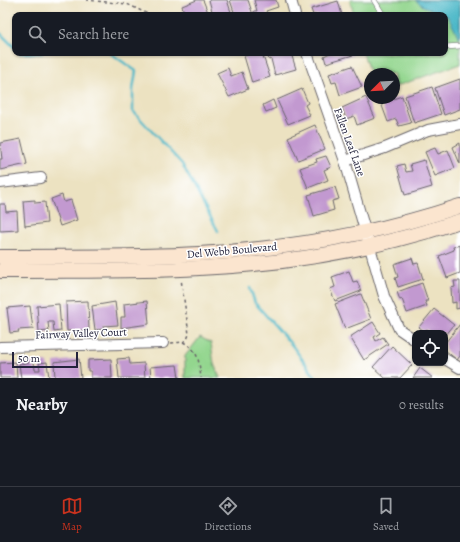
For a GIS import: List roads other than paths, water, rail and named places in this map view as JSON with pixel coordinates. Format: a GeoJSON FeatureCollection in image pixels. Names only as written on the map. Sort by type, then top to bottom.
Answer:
{"type":"FeatureCollection","features":[{"type":"Feature","properties":{"kind":"street"},"geometry":{"type":"LineString","coordinates":[[291,0],[294,12]]}},
{"type":"Feature","properties":{"kind":"street","name":"Fallen Leaf Lane"},"geometry":{"type":"LineString","coordinates":[[308,56],[346,161],[384,296],[399,329],[412,338]]}},
{"type":"Feature","properties":{"kind":"street"},"geometry":{"type":"LineString","coordinates":[[346,161],[386,148],[428,130],[460,124]]}},
{"type":"Feature","properties":{"kind":"street"},"geometry":{"type":"LineString","coordinates":[[0,184],[41,178]]}},
{"type":"Feature","properties":{"kind":"street","name":"Del Webb Boulevard"},"geometry":{"type":"LineString","coordinates":[[0,256],[199,254],[311,242],[368,239],[413,221],[460,206]]}},
{"type":"Feature","properties":{"kind":"street","name":"Del Webb Boulevard"},"geometry":{"type":"LineString","coordinates":[[0,271],[179,269],[284,261],[368,239],[460,221]]}},
{"type":"Feature","properties":{"kind":"street","name":"Fairway Valley Court"},"geometry":{"type":"LineString","coordinates":[[0,347],[163,343]]}},
{"type":"Feature","properties":{"kind":"street"},"geometry":{"type":"LineString","coordinates":[[448,361],[460,368]]}},
{"type":"Feature","properties":{"kind":"lane"},"geometry":{"type":"LineString","coordinates":[[374,0],[381,12]]}},
{"type":"Feature","properties":{"kind":"lane"},"geometry":{"type":"LineString","coordinates":[[448,47],[460,46]]}},
{"type":"Feature","properties":{"kind":"water"},"geometry":{"type":"Polygon","coordinates":[[[415,0],[460,0],[460,37],[459,38],[448,17],[448,12],[437,12],[423,6],[415,0]]]}},
{"type":"Feature","properties":{"kind":"waterway"},"geometry":{"type":"LineString","coordinates":[[0,33],[12,45]]}},
{"type":"Feature","properties":{"kind":"waterway"},"geometry":{"type":"LineString","coordinates":[[114,56],[136,71],[133,89],[133,111],[182,164],[218,231]]}},
{"type":"Feature","properties":{"kind":"waterway"},"geometry":{"type":"LineString","coordinates":[[250,288],[255,303],[291,344],[316,378]]}}]}
